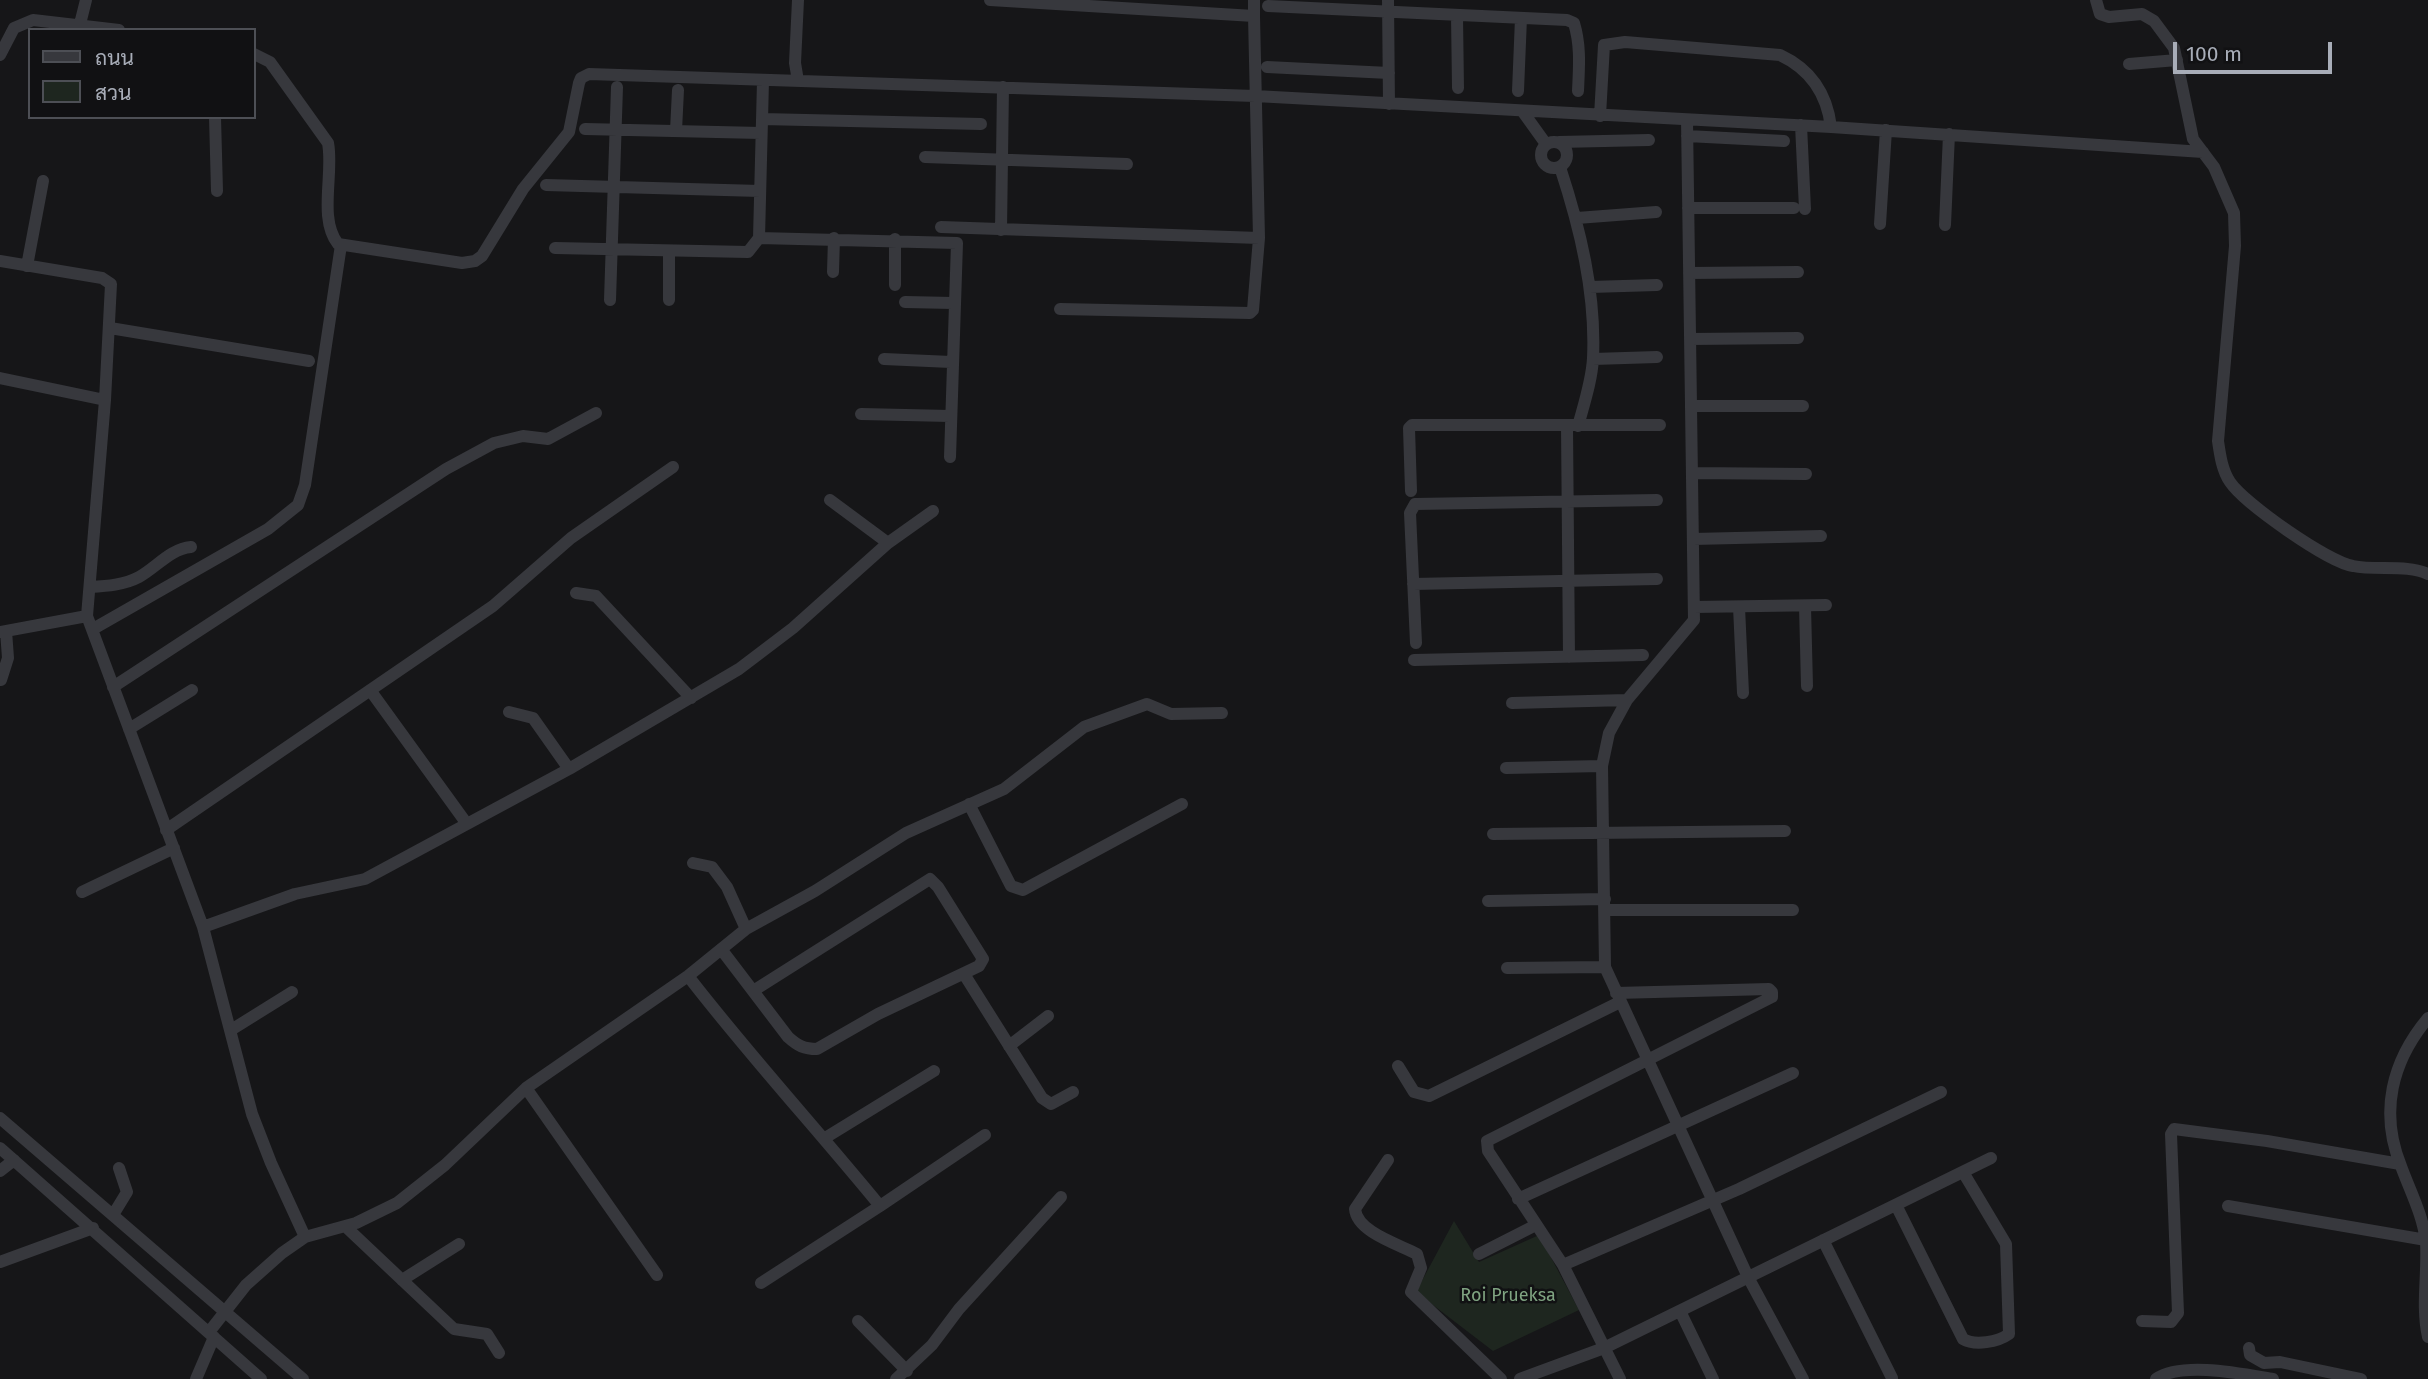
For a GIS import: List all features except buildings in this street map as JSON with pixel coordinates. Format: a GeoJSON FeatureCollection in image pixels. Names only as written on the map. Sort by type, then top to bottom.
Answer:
{"type":"FeatureCollection","features":[{"type":"Feature","properties":{"kind":"street"},"geometry":{"type":"LineString","coordinates":[[80,24],[86,0]]}},
{"type":"Feature","properties":{"kind":"street"},"geometry":{"type":"LineString","coordinates":[[798,0],[795,63],[798,81]]}},
{"type":"Feature","properties":{"kind":"street"},"geometry":{"type":"LineString","coordinates":[[990,0],[1254,16]]}},
{"type":"Feature","properties":{"kind":"street"},"geometry":{"type":"LineString","coordinates":[[1060,309],[1250,313],[1255,306],[1259,238],[1254,0]]}},
{"type":"Feature","properties":{"kind":"street"},"geometry":{"type":"LineString","coordinates":[[2096,0],[2101,14],[2109,17],[2141,13],[2154,20],[2174,48],[2193,139],[2226,190],[2234,213],[2235,246],[2218,441],[2221,462],[2230,481],[2244,498],[2329,558],[2355,567],[2428,574]]}},
{"type":"Feature","properties":{"kind":"street"},"geometry":{"type":"LineString","coordinates":[[1268,5],[1388,6],[1457,16],[1574,23],[1580,52],[1578,92]]}},
{"type":"Feature","properties":{"kind":"street"},"geometry":{"type":"LineString","coordinates":[[1388,6],[1389,104]]}},
{"type":"Feature","properties":{"kind":"street"},"geometry":{"type":"LineString","coordinates":[[1457,16],[1458,88]]}},
{"type":"Feature","properties":{"kind":"street"},"geometry":{"type":"LineString","coordinates":[[1518,90],[1521,18]]}},
{"type":"Feature","properties":{"kind":"street"},"geometry":{"type":"LineString","coordinates":[[0,55],[6,39],[19,24],[43,19],[106,28]]}},
{"type":"Feature","properties":{"kind":"street"},"geometry":{"type":"LineString","coordinates":[[1600,116],[1604,45],[1625,43],[1780,55],[1792,61],[1812,79],[1824,96],[1831,127]]}},
{"type":"Feature","properties":{"kind":"street"},"geometry":{"type":"LineString","coordinates":[[256,55],[270,62],[328,143],[331,159],[330,230],[341,245],[447,262],[475,261],[482,256],[523,189],[569,132],[579,83],[589,74],[1255,96],[1886,130],[2203,152]]}},
{"type":"Feature","properties":{"kind":"street"},"geometry":{"type":"LineString","coordinates":[[2129,64],[2177,60]]}},
{"type":"Feature","properties":{"kind":"street"},"geometry":{"type":"LineString","coordinates":[[1267,67],[1389,73]]}},
{"type":"Feature","properties":{"kind":"street"},"geometry":{"type":"LineString","coordinates":[[555,248],[737,254],[748,252],[759,238],[763,81]]}},
{"type":"Feature","properties":{"kind":"street"},"geometry":{"type":"LineString","coordinates":[[610,300],[617,87]]}},
{"type":"Feature","properties":{"kind":"street"},"geometry":{"type":"LineString","coordinates":[[1000,230],[1003,87]]}},
{"type":"Feature","properties":{"kind":"street"},"geometry":{"type":"LineString","coordinates":[[676,131],[678,90]]}},
{"type":"Feature","properties":{"kind":"street"},"geometry":{"type":"LineString","coordinates":[[1522,112],[1553,143],[1568,152],[1567,160],[1560,167],[1552,168],[1542,160],[1541,151],[1553,143],[1649,140]]}},
{"type":"Feature","properties":{"kind":"street"},"geometry":{"type":"LineString","coordinates":[[215,119],[217,191]]}},
{"type":"Feature","properties":{"kind":"street"},"geometry":{"type":"LineString","coordinates":[[762,119],[981,124]]}},
{"type":"Feature","properties":{"kind":"street"},"geometry":{"type":"LineString","coordinates":[[1686,120],[1694,607],[1691,625],[1627,700],[1609,733],[1602,766],[1605,967],[1748,1277],[1803,1379]]}},
{"type":"Feature","properties":{"kind":"street"},"geometry":{"type":"LineString","coordinates":[[1688,208],[1800,209],[1801,125]]}},
{"type":"Feature","properties":{"kind":"street"},"geometry":{"type":"LineString","coordinates":[[585,129],[761,133]]}},
{"type":"Feature","properties":{"kind":"street"},"geometry":{"type":"LineString","coordinates":[[1880,224],[1886,130]]}},
{"type":"Feature","properties":{"kind":"street"},"geometry":{"type":"LineString","coordinates":[[1945,225],[1949,134]]}},
{"type":"Feature","properties":{"kind":"street"},"geometry":{"type":"LineString","coordinates":[[1687,136],[1784,141]]}},
{"type":"Feature","properties":{"kind":"street"},"geometry":{"type":"LineString","coordinates":[[925,157],[1127,164]]}},
{"type":"Feature","properties":{"kind":"street"},"geometry":{"type":"LineString","coordinates":[[1560,167],[1577,218],[1590,287],[1593,359],[1572,426],[1567,503],[1569,657]]}},
{"type":"Feature","properties":{"kind":"street"},"geometry":{"type":"LineString","coordinates":[[27,265],[43,181]]}},
{"type":"Feature","properties":{"kind":"street"},"geometry":{"type":"LineString","coordinates":[[546,186],[760,191]]}},
{"type":"Feature","properties":{"kind":"street"},"geometry":{"type":"LineString","coordinates":[[1577,218],[1656,212]]}},
{"type":"Feature","properties":{"kind":"street"},"geometry":{"type":"LineString","coordinates":[[941,228],[1259,238]]}},
{"type":"Feature","properties":{"kind":"street"},"geometry":{"type":"LineString","coordinates":[[759,238],[895,239],[957,243],[951,362],[950,457]]}},
{"type":"Feature","properties":{"kind":"street"},"geometry":{"type":"LineString","coordinates":[[833,272],[834,238]]}},
{"type":"Feature","properties":{"kind":"street"},"geometry":{"type":"LineString","coordinates":[[895,239],[895,285]]}},
{"type":"Feature","properties":{"kind":"street"},"geometry":{"type":"LineString","coordinates":[[93,629],[268,529],[298,505],[305,485],[341,245]]}},
{"type":"Feature","properties":{"kind":"street"},"geometry":{"type":"LineString","coordinates":[[669,252],[669,300]]}},
{"type":"Feature","properties":{"kind":"street"},"geometry":{"type":"LineString","coordinates":[[0,261],[102,278],[110,284],[110,328],[87,616],[203,927],[252,1114],[305,1237]]}},
{"type":"Feature","properties":{"kind":"street"},"geometry":{"type":"LineString","coordinates":[[1689,274],[1798,272]]}},
{"type":"Feature","properties":{"kind":"street"},"geometry":{"type":"LineString","coordinates":[[1590,287],[1657,285]]}},
{"type":"Feature","properties":{"kind":"street"},"geometry":{"type":"LineString","coordinates":[[905,302],[953,303]]}},
{"type":"Feature","properties":{"kind":"street"},"geometry":{"type":"LineString","coordinates":[[110,328],[309,361]]}},
{"type":"Feature","properties":{"kind":"street"},"geometry":{"type":"LineString","coordinates":[[1690,339],[1798,338]]}},
{"type":"Feature","properties":{"kind":"street"},"geometry":{"type":"LineString","coordinates":[[1593,359],[1657,357]]}},
{"type":"Feature","properties":{"kind":"street"},"geometry":{"type":"LineString","coordinates":[[884,359],[951,362]]}},
{"type":"Feature","properties":{"kind":"street"},"geometry":{"type":"LineString","coordinates":[[0,378],[105,400]]}},
{"type":"Feature","properties":{"kind":"street"},"geometry":{"type":"LineString","coordinates":[[1691,406],[1803,406]]}},
{"type":"Feature","properties":{"kind":"street"},"geometry":{"type":"LineString","coordinates":[[113,687],[446,469],[494,443],[523,436],[548,439],[596,413]]}},
{"type":"Feature","properties":{"kind":"street"},"geometry":{"type":"LineString","coordinates":[[861,414],[950,416]]}},
{"type":"Feature","properties":{"kind":"street"},"geometry":{"type":"LineString","coordinates":[[1411,491],[1409,428],[1412,425],[1660,425]]}},
{"type":"Feature","properties":{"kind":"street"},"geometry":{"type":"LineString","coordinates":[[166,830],[493,606],[570,538],[673,467]]}},
{"type":"Feature","properties":{"kind":"street"},"geometry":{"type":"LineString","coordinates":[[1692,473],[1806,474]]}},
{"type":"Feature","properties":{"kind":"street"},"geometry":{"type":"LineString","coordinates":[[830,500],[888,543]]}},
{"type":"Feature","properties":{"kind":"street"},"geometry":{"type":"LineString","coordinates":[[1416,643],[1410,513],[1415,504],[1657,500]]}},
{"type":"Feature","properties":{"kind":"street"},"geometry":{"type":"LineString","coordinates":[[203,927],[295,894],[365,879],[569,769],[691,698],[766,650],[888,543],[933,511]]}},
{"type":"Feature","properties":{"kind":"street"},"geometry":{"type":"LineString","coordinates":[[1693,539],[1821,536]]}},
{"type":"Feature","properties":{"kind":"street"},"geometry":{"type":"LineString","coordinates":[[90,587],[111,586],[138,577],[175,551],[191,547]]}},
{"type":"Feature","properties":{"kind":"street"},"geometry":{"type":"LineString","coordinates":[[1413,584],[1657,579]]}},
{"type":"Feature","properties":{"kind":"street"},"geometry":{"type":"LineString","coordinates":[[576,593],[596,596],[691,698]]}},
{"type":"Feature","properties":{"kind":"street"},"geometry":{"type":"LineString","coordinates":[[1694,607],[1826,605]]}},
{"type":"Feature","properties":{"kind":"street"},"geometry":{"type":"LineString","coordinates":[[1805,606],[1807,686]]}},
{"type":"Feature","properties":{"kind":"street"},"geometry":{"type":"LineString","coordinates":[[1739,607],[1743,693]]}},
{"type":"Feature","properties":{"kind":"street"},"geometry":{"type":"LineString","coordinates":[[1,680],[8,658],[3,631],[87,616]]}},
{"type":"Feature","properties":{"kind":"street"},"geometry":{"type":"LineString","coordinates":[[1414,660],[1643,655]]}},
{"type":"Feature","properties":{"kind":"street"},"geometry":{"type":"LineString","coordinates":[[129,729],[192,690]]}},
{"type":"Feature","properties":{"kind":"street"},"geometry":{"type":"LineString","coordinates":[[370,690],[467,824]]}},
{"type":"Feature","properties":{"kind":"street"},"geometry":{"type":"LineString","coordinates":[[1512,703],[1627,700]]}},
{"type":"Feature","properties":{"kind":"street"},"geometry":{"type":"LineString","coordinates":[[196,1379],[211,1333],[246,1285],[305,1237],[346,1227],[397,1203],[445,1165],[526,1088],[688,976],[746,929],[815,891],[906,833],[1004,789],[1084,727],[1108,716],[1147,704],[1171,714],[1223,713]]}},
{"type":"Feature","properties":{"kind":"street"},"geometry":{"type":"LineString","coordinates":[[509,712],[533,718],[569,769]]}},
{"type":"Feature","properties":{"kind":"street"},"geometry":{"type":"LineString","coordinates":[[1506,768],[1602,766]]}},
{"type":"Feature","properties":{"kind":"street"},"geometry":{"type":"LineString","coordinates":[[969,804],[1011,886],[1023,890],[1182,804]]}},
{"type":"Feature","properties":{"kind":"street"},"geometry":{"type":"LineString","coordinates":[[1493,834],[1784,831]]}},
{"type":"Feature","properties":{"kind":"street"},"geometry":{"type":"LineString","coordinates":[[82,892],[174,848]]}},
{"type":"Feature","properties":{"kind":"street"},"geometry":{"type":"LineString","coordinates":[[693,863],[712,867],[727,887],[746,929]]}},
{"type":"Feature","properties":{"kind":"street"},"geometry":{"type":"LineString","coordinates":[[721,949],[753,992],[796,1044],[817,1049],[878,1014],[964,974],[982,964],[983,958],[938,887],[930,879],[753,992]]}},
{"type":"Feature","properties":{"kind":"street"},"geometry":{"type":"LineString","coordinates":[[1488,901],[1793,910]]}},
{"type":"Feature","properties":{"kind":"street"},"geometry":{"type":"LineString","coordinates":[[1507,968],[1605,967]]}},
{"type":"Feature","properties":{"kind":"street"},"geometry":{"type":"LineString","coordinates":[[964,974],[1047,1103],[1051,1104],[1073,1092]]}},
{"type":"Feature","properties":{"kind":"street"},"geometry":{"type":"LineString","coordinates":[[688,976],[750,1056],[825,1138],[880,1206]]}},
{"type":"Feature","properties":{"kind":"street"},"geometry":{"type":"LineString","coordinates":[[1398,1066],[1414,1092],[1429,1096],[1618,998],[1769,989],[1772,992],[1772,997],[1487,1141],[1488,1151],[1517,1199],[1563,1265],[1620,1379]]}},
{"type":"Feature","properties":{"kind":"street"},"geometry":{"type":"LineString","coordinates":[[231,1030],[292,992]]}},
{"type":"Feature","properties":{"kind":"street"},"geometry":{"type":"LineString","coordinates":[[1009,1046],[1048,1016]]}},
{"type":"Feature","properties":{"kind":"street"},"geometry":{"type":"LineString","coordinates":[[2428,1018],[2401,1057],[2389,1099],[2390,1127],[2426,1240],[2428,1337]]}},
{"type":"Feature","properties":{"kind":"street"},"geometry":{"type":"LineString","coordinates":[[825,1138],[934,1071]]}},
{"type":"Feature","properties":{"kind":"street"},"geometry":{"type":"LineString","coordinates":[[1517,1199],[1793,1073]]}},
{"type":"Feature","properties":{"kind":"street"},"geometry":{"type":"LineString","coordinates":[[526,1088],[657,1275]]}},
{"type":"Feature","properties":{"kind":"street"},"geometry":{"type":"LineString","coordinates":[[1563,1265],[1740,1189],[1941,1092]]}},
{"type":"Feature","properties":{"kind":"street"},"geometry":{"type":"LineString","coordinates":[[0,1118],[225,1315],[303,1379]]}},
{"type":"Feature","properties":{"kind":"street"},"geometry":{"type":"LineString","coordinates":[[2141,1321],[2171,1322],[2178,1313],[2171,1134],[2174,1129],[2261,1140],[2400,1164]]}},
{"type":"Feature","properties":{"kind":"street"},"geometry":{"type":"LineString","coordinates":[[761,1283],[985,1135]]}},
{"type":"Feature","properties":{"kind":"street"},"geometry":{"type":"LineString","coordinates":[[0,1149],[93,1228],[261,1379]]}},
{"type":"Feature","properties":{"kind":"street"},"geometry":{"type":"LineString","coordinates":[[1532,1377],[1604,1348],[1991,1158]]}},
{"type":"Feature","properties":{"kind":"street"},"geometry":{"type":"LineString","coordinates":[[0,1171],[14,1160]]}},
{"type":"Feature","properties":{"kind":"street"},"geometry":{"type":"LineString","coordinates":[[1388,1160],[1355,1209],[1356,1217],[1363,1226],[1417,1254],[1422,1268],[1412,1292],[1501,1379]]}},
{"type":"Feature","properties":{"kind":"street"},"geometry":{"type":"LineString","coordinates":[[113,1215],[127,1192],[119,1168]]}},
{"type":"Feature","properties":{"kind":"street"},"geometry":{"type":"LineString","coordinates":[[1896,1205],[1963,1339],[1970,1343],[2002,1340],[2009,1335],[2006,1244],[1963,1172]]}},
{"type":"Feature","properties":{"kind":"street"},"geometry":{"type":"LineString","coordinates":[[858,1321],[901,1375],[1062,1197]]}},
{"type":"Feature","properties":{"kind":"street"},"geometry":{"type":"LineString","coordinates":[[2228,1206],[2426,1240]]}},
{"type":"Feature","properties":{"kind":"street"},"geometry":{"type":"LineString","coordinates":[[1479,1254],[1536,1226]]}},
{"type":"Feature","properties":{"kind":"street"},"geometry":{"type":"LineString","coordinates":[[346,1227],[454,1329],[487,1334],[499,1353]]}},
{"type":"Feature","properties":{"kind":"street"},"geometry":{"type":"LineString","coordinates":[[0,1262],[93,1228]]}},
{"type":"Feature","properties":{"kind":"street"},"geometry":{"type":"LineString","coordinates":[[1823,1240],[1892,1378]]}},
{"type":"Feature","properties":{"kind":"street"},"geometry":{"type":"LineString","coordinates":[[402,1280],[459,1244]]}},
{"type":"Feature","properties":{"kind":"street"},"geometry":{"type":"LineString","coordinates":[[1680,1311],[1713,1379]]}},
{"type":"Feature","properties":{"kind":"street"},"geometry":{"type":"LineString","coordinates":[[2249,1348],[2250,1355],[2256,1361],[2280,1362],[2361,1379]]}},
{"type":"Feature","properties":{"kind":"street"},"geometry":{"type":"LineString","coordinates":[[2156,1379],[2168,1374],[2215,1370],[2273,1379]]}},
{"type":"Feature","properties":{"kind":"green space","name":"Roi Prueksa"},"geometry":{"type":"Polygon","coordinates":[[[1454,1221],[1479,1262],[1539,1235],[1579,1310],[1493,1351],[1416,1292],[1454,1221]]]}}]}
